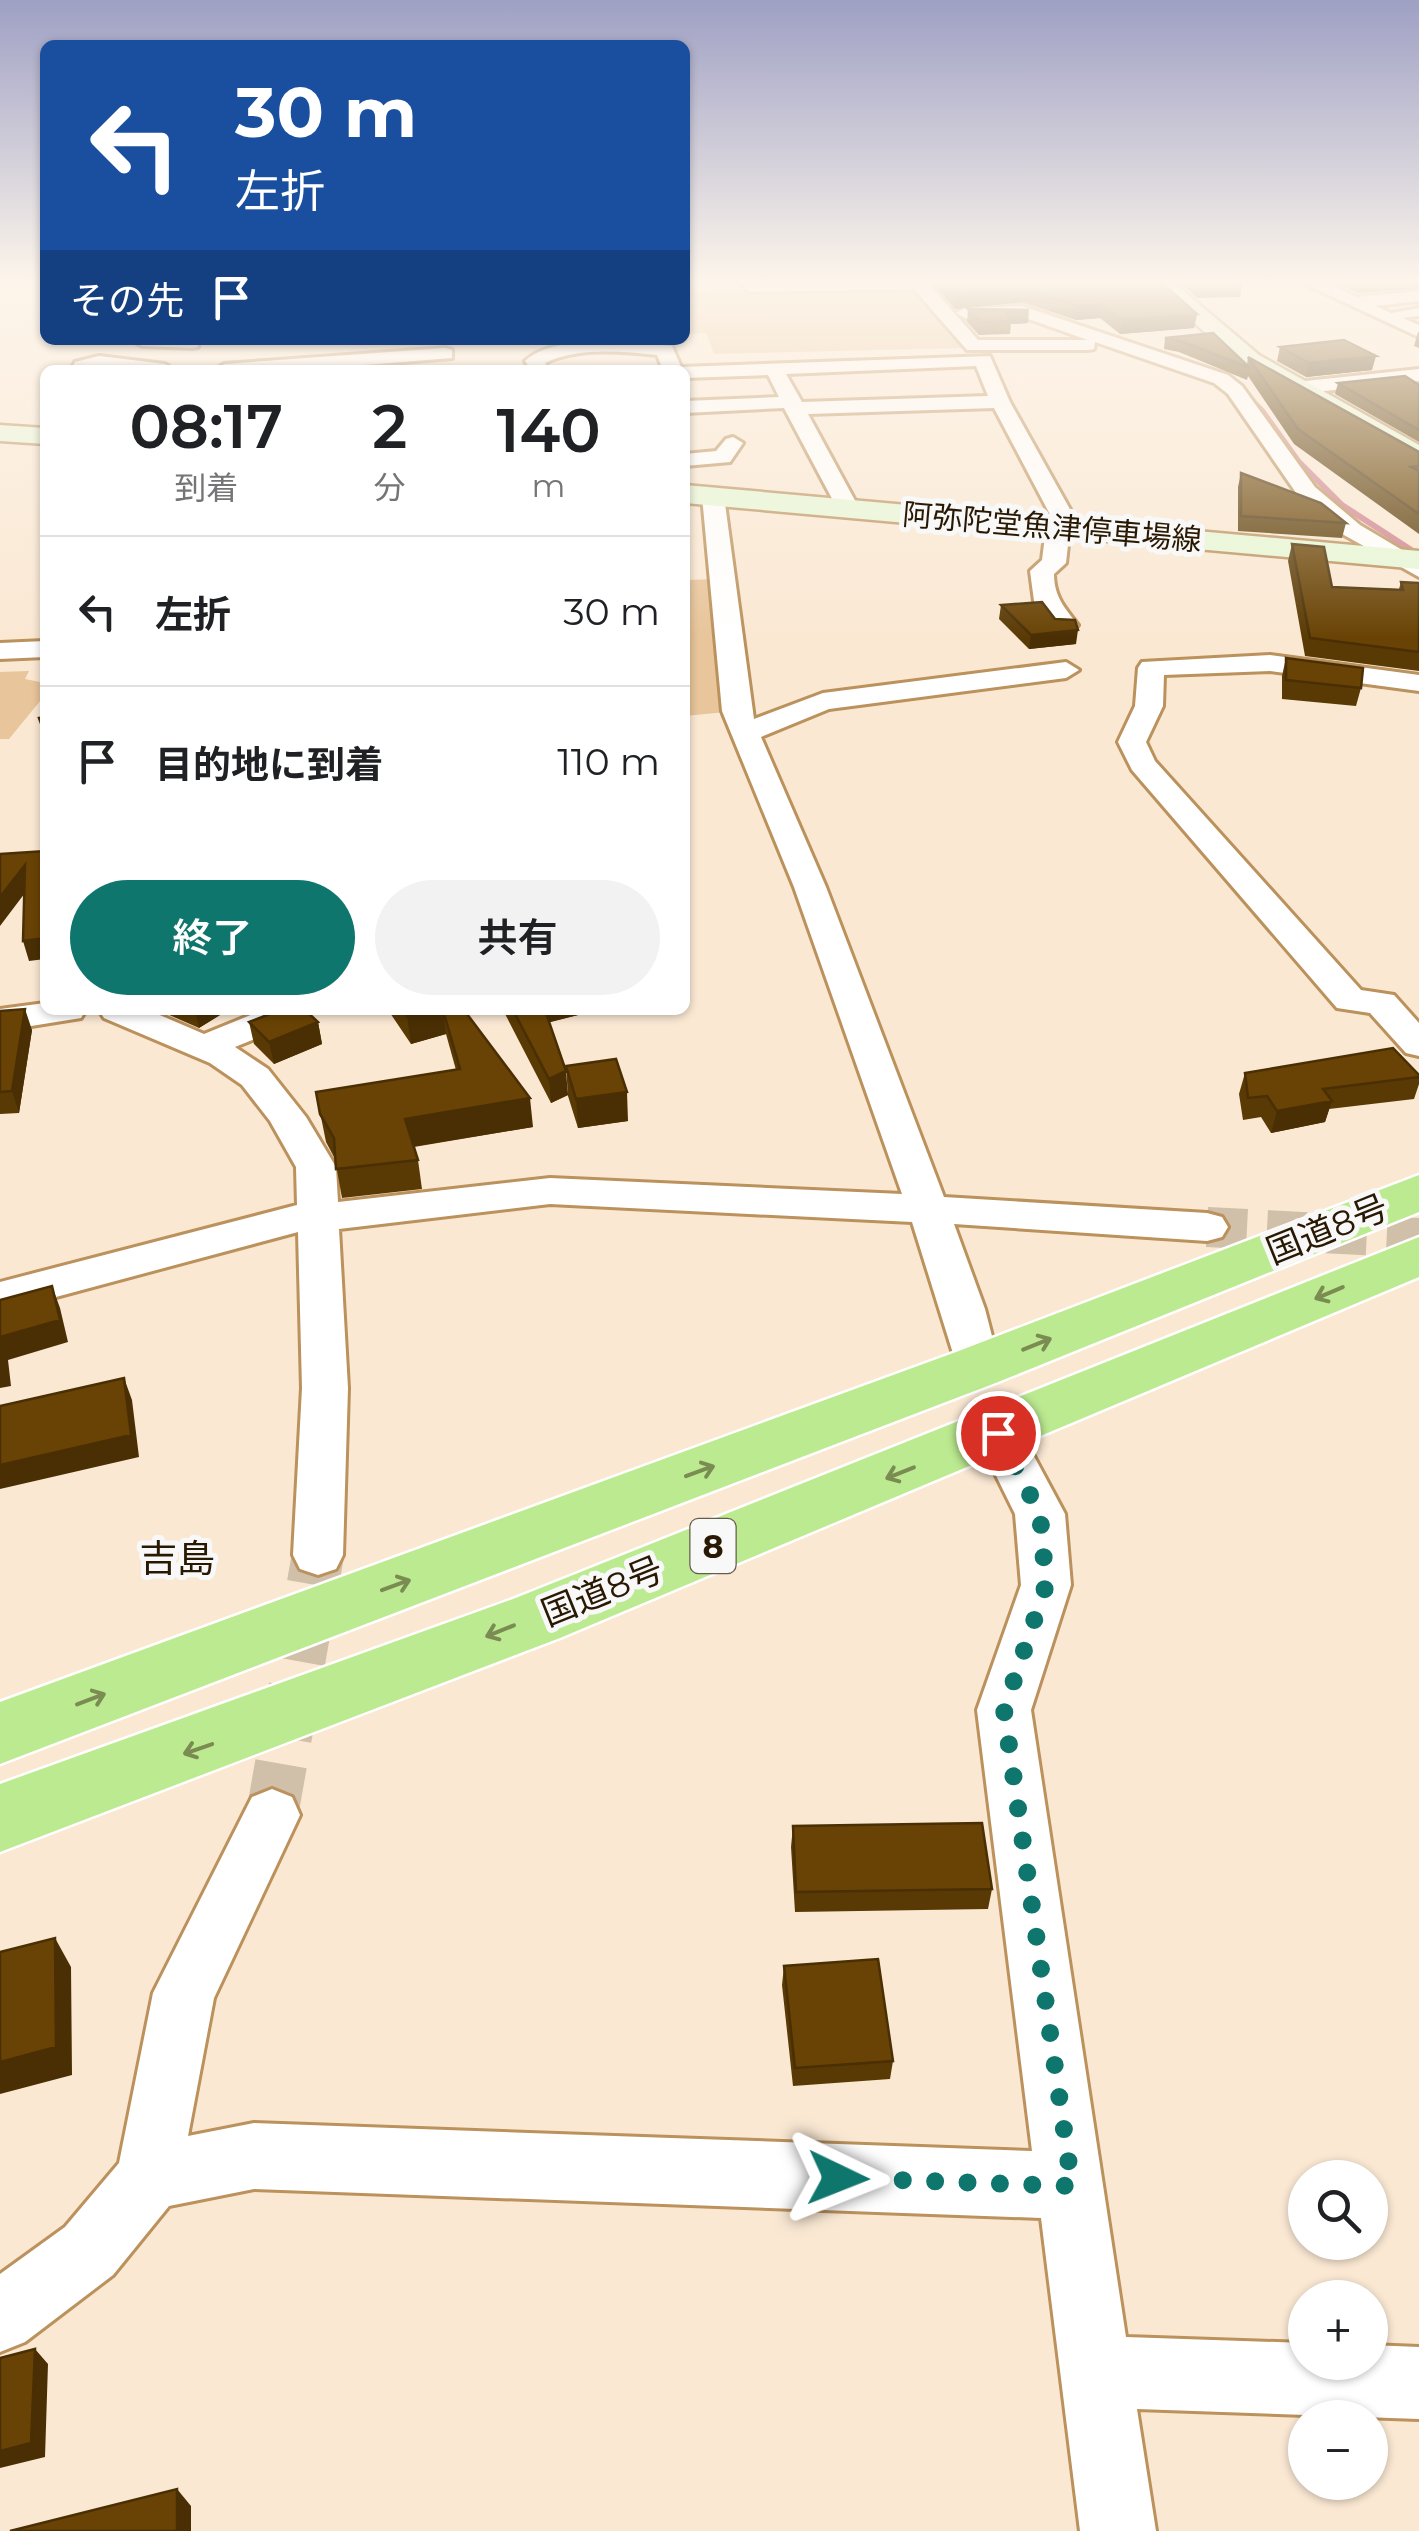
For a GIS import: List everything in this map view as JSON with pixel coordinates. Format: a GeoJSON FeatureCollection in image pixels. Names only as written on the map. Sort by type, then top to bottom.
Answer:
{"type":"FeatureCollection","features":[{"type":"Feature","properties":{"kind":"highway","name":"国道8号"},"geometry":{"type":"LineString","coordinates":[[0,1733],[977,1367],[1419,1192]]}},
{"type":"Feature","properties":{"kind":"highway","name":"国道8号"},"geometry":{"type":"LineString","coordinates":[[0,1818],[227,1738],[998,1433],[1419,1256]]}},
{"type":"Feature","properties":{"kind":"main road"},"geometry":{"type":"LineString","coordinates":[[1321,401],[1415,451]]}},
{"type":"Feature","properties":{"kind":"main road"},"geometry":{"type":"LineString","coordinates":[[5,437],[40,436]]}},
{"type":"Feature","properties":{"kind":"main road","name":"阿弥陀堂魚津停車場線"},"geometry":{"type":"LineString","coordinates":[[699,495],[1414,563]]}},
{"type":"Feature","properties":{"kind":"street"},"geometry":{"type":"LineString","coordinates":[[791,401],[848,508]]}},
{"type":"Feature","properties":{"kind":"street"},"geometry":{"type":"LineString","coordinates":[[1243,401],[1307,492],[1352,530],[1414,563]]}},
{"type":"Feature","properties":{"kind":"street"},"geometry":{"type":"LineString","coordinates":[[690,407],[1000,402],[1043,472],[1064,528],[1054,563],[1042,571],[1041,579],[1044,601],[1065,625]]}},
{"type":"Feature","properties":{"kind":"street"},"geometry":{"type":"LineString","coordinates":[[690,460],[722,457],[732,443]]}},
{"type":"Feature","properties":{"kind":"street"},"geometry":{"type":"LineString","coordinates":[[699,495],[730,680],[745,733],[810,886],[928,1209],[977,1367]]}},
{"type":"Feature","properties":{"kind":"street"},"geometry":{"type":"LineString","coordinates":[[0,651],[40,648]]}},
{"type":"Feature","properties":{"kind":"street"},"geometry":{"type":"LineString","coordinates":[[1419,683],[1270,664],[1151,668],[1149,706],[1132,742],[1142,764],[1419,1080]]}},
{"type":"Feature","properties":{"kind":"street"},"geometry":{"type":"LineString","coordinates":[[745,733],[822,701],[1066,670]]}},
{"type":"Feature","properties":{"kind":"street"},"geometry":{"type":"LineString","coordinates":[[1350,1000],[1381,1003],[1419,1046]]}},
{"type":"Feature","properties":{"kind":"street"},"geometry":{"type":"LineString","coordinates":[[0,1020],[40,1014]]}},
{"type":"Feature","properties":{"kind":"street"},"geometry":{"type":"LineString","coordinates":[[128,1015],[203,1047],[255,1077],[286,1117],[316,1167],[325,1388],[318,1555]]}},
{"type":"Feature","properties":{"kind":"street"},"geometry":{"type":"LineString","coordinates":[[203,1047],[282,1015]]}},
{"type":"Feature","properties":{"kind":"street"},"geometry":{"type":"LineString","coordinates":[[0,1297],[316,1214],[346,1215],[550,1192],[928,1209],[1207,1227]]}},
{"type":"Feature","properties":{"kind":"street"},"geometry":{"type":"LineString","coordinates":[[998,1433],[1040,1514],[1046,1585],[1004,1710],[1118,2531]]}},
{"type":"Feature","properties":{"kind":"street"},"geometry":{"type":"LineString","coordinates":[[0,2317],[89,2252],[150,2178],[157,2120],[184,1993],[272,1816]]}},
{"type":"Feature","properties":{"kind":"street"},"geometry":{"type":"LineString","coordinates":[[150,2178],[254,2156],[1072,2186]]}},
{"type":"Feature","properties":{"kind":"street"},"geometry":{"type":"LineString","coordinates":[[1098,2372],[1419,2384]]}},
{"type":"Feature","properties":{"kind":"shaded area"},"geometry":{"type":"Polygon","coordinates":[[[721,579],[736,711],[690,716],[690,580],[721,579]]]}},
{"type":"Feature","properties":{"kind":"shaded area"},"geometry":{"type":"Polygon","coordinates":[[[29,671],[25,679],[40,682],[40,701],[9,739],[0,739],[0,672],[29,671]]]}},
{"type":"Feature","properties":{"kind":"building"},"geometry":{"type":"Polygon","coordinates":[[[1279,401],[1327,401],[1419,452],[1419,466],[1411,467],[1419,471],[1419,514],[1298,429],[1279,401]]]}},
{"type":"Feature","properties":{"kind":"building"},"geometry":{"type":"Polygon","coordinates":[[[1369,401],[1419,401],[1419,430],[1369,401]]]}},
{"type":"Feature","properties":{"kind":"building"},"geometry":{"type":"Polygon","coordinates":[[[1241,473],[1321,503],[1346,523],[1241,516],[1241,473]]]}},
{"type":"Feature","properties":{"kind":"building"},"geometry":{"type":"Polygon","coordinates":[[[1292,544],[1324,547],[1332,587],[1403,590],[1401,582],[1419,583],[1419,652],[1310,638],[1292,544]]]}},
{"type":"Feature","properties":{"kind":"building"},"geometry":{"type":"Polygon","coordinates":[[[1042,602],[1055,619],[1075,620],[1078,630],[1031,635],[1001,605],[1042,602]]]}},
{"type":"Feature","properties":{"kind":"building"},"geometry":{"type":"Polygon","coordinates":[[[1286,658],[1363,668],[1361,688],[1286,680],[1286,658]]]}},
{"type":"Feature","properties":{"kind":"building"},"geometry":{"type":"Polygon","coordinates":[[[40,851],[40,939],[23,941],[25,865],[0,897],[0,854],[40,851]]]}},
{"type":"Feature","properties":{"kind":"building"},"geometry":{"type":"Polygon","coordinates":[[[25,1009],[12,1091],[0,1092],[0,1011],[25,1009]]]}},
{"type":"Feature","properties":{"kind":"building"},"geometry":{"type":"Polygon","coordinates":[[[267,1015],[310,1015],[318,1022],[269,1042],[249,1022],[267,1015]]]}},
{"type":"Feature","properties":{"kind":"building"},"geometry":{"type":"Polygon","coordinates":[[[444,1015],[468,1015],[530,1098],[405,1119],[418,1160],[336,1169],[334,1138],[320,1114],[316,1092],[460,1069],[444,1015]]]}},
{"type":"Feature","properties":{"kind":"building"},"geometry":{"type":"Polygon","coordinates":[[[516,1015],[547,1015],[566,1071],[549,1079],[516,1015]]]}},
{"type":"Feature","properties":{"kind":"building"},"geometry":{"type":"Polygon","coordinates":[[[1393,1048],[1419,1077],[1323,1089],[1332,1101],[1277,1111],[1267,1096],[1248,1098],[1245,1073],[1393,1048]]]}},
{"type":"Feature","properties":{"kind":"building"},"geometry":{"type":"Polygon","coordinates":[[[616,1059],[627,1092],[576,1099],[566,1066],[616,1059]]]}},
{"type":"Feature","properties":{"kind":"building"},"geometry":{"type":"Polygon","coordinates":[[[52,1286],[60,1320],[0,1337],[0,1300],[52,1286]]]}},
{"type":"Feature","properties":{"kind":"building"},"geometry":{"type":"Polygon","coordinates":[[[124,1378],[131,1435],[0,1465],[0,1406],[124,1378]]]}},
{"type":"Feature","properties":{"kind":"building"},"geometry":{"type":"Polygon","coordinates":[[[982,1823],[992,1889],[796,1892],[793,1826],[982,1823]]]}},
{"type":"Feature","properties":{"kind":"building"},"geometry":{"type":"Polygon","coordinates":[[[55,1938],[56,2047],[0,2062],[0,1952],[55,1938]]]}},
{"type":"Feature","properties":{"kind":"building"},"geometry":{"type":"Polygon","coordinates":[[[878,1959],[893,2061],[795,2068],[784,1966],[878,1959]]]}},
{"type":"Feature","properties":{"kind":"building"},"geometry":{"type":"Polygon","coordinates":[[[35,2349],[31,2443],[0,2451],[0,2358],[35,2349]]]}},
{"type":"Feature","properties":{"kind":"building"},"geometry":{"type":"Polygon","coordinates":[[[177,2489],[177,2531],[10,2531],[177,2489]]]}},
{"type":"Feature","properties":{"kind":"waterway"},"geometry":{"type":"LineString","coordinates":[[1253,401],[1303,467]]}},
{"type":"Feature","properties":{"kind":"waterway"},"geometry":{"type":"LineString","coordinates":[[1301,464],[1342,505],[1419,555]]}},
{"type":"Feature","properties":{"kind":"tunnel"},"geometry":{"type":"LineString","coordinates":[[1207,1227],[1419,1238]]}},
{"type":"Feature","properties":{"kind":"tunnel"},"geometry":{"type":"LineString","coordinates":[[272,1815],[318,1555]]}},
{"type":"Feature","properties":{"kind":"district","name":"吉島"},"geometry":{"type":"Point","coordinates":[177,1558]}},
{"type":"Feature","properties":{"kind":"route"},"geometry":{"type":"LineString","coordinates":[[838,2178],[1072,2186],[1004,1710],[1046,1585],[1040,1514],[998,1433]]}}]}
